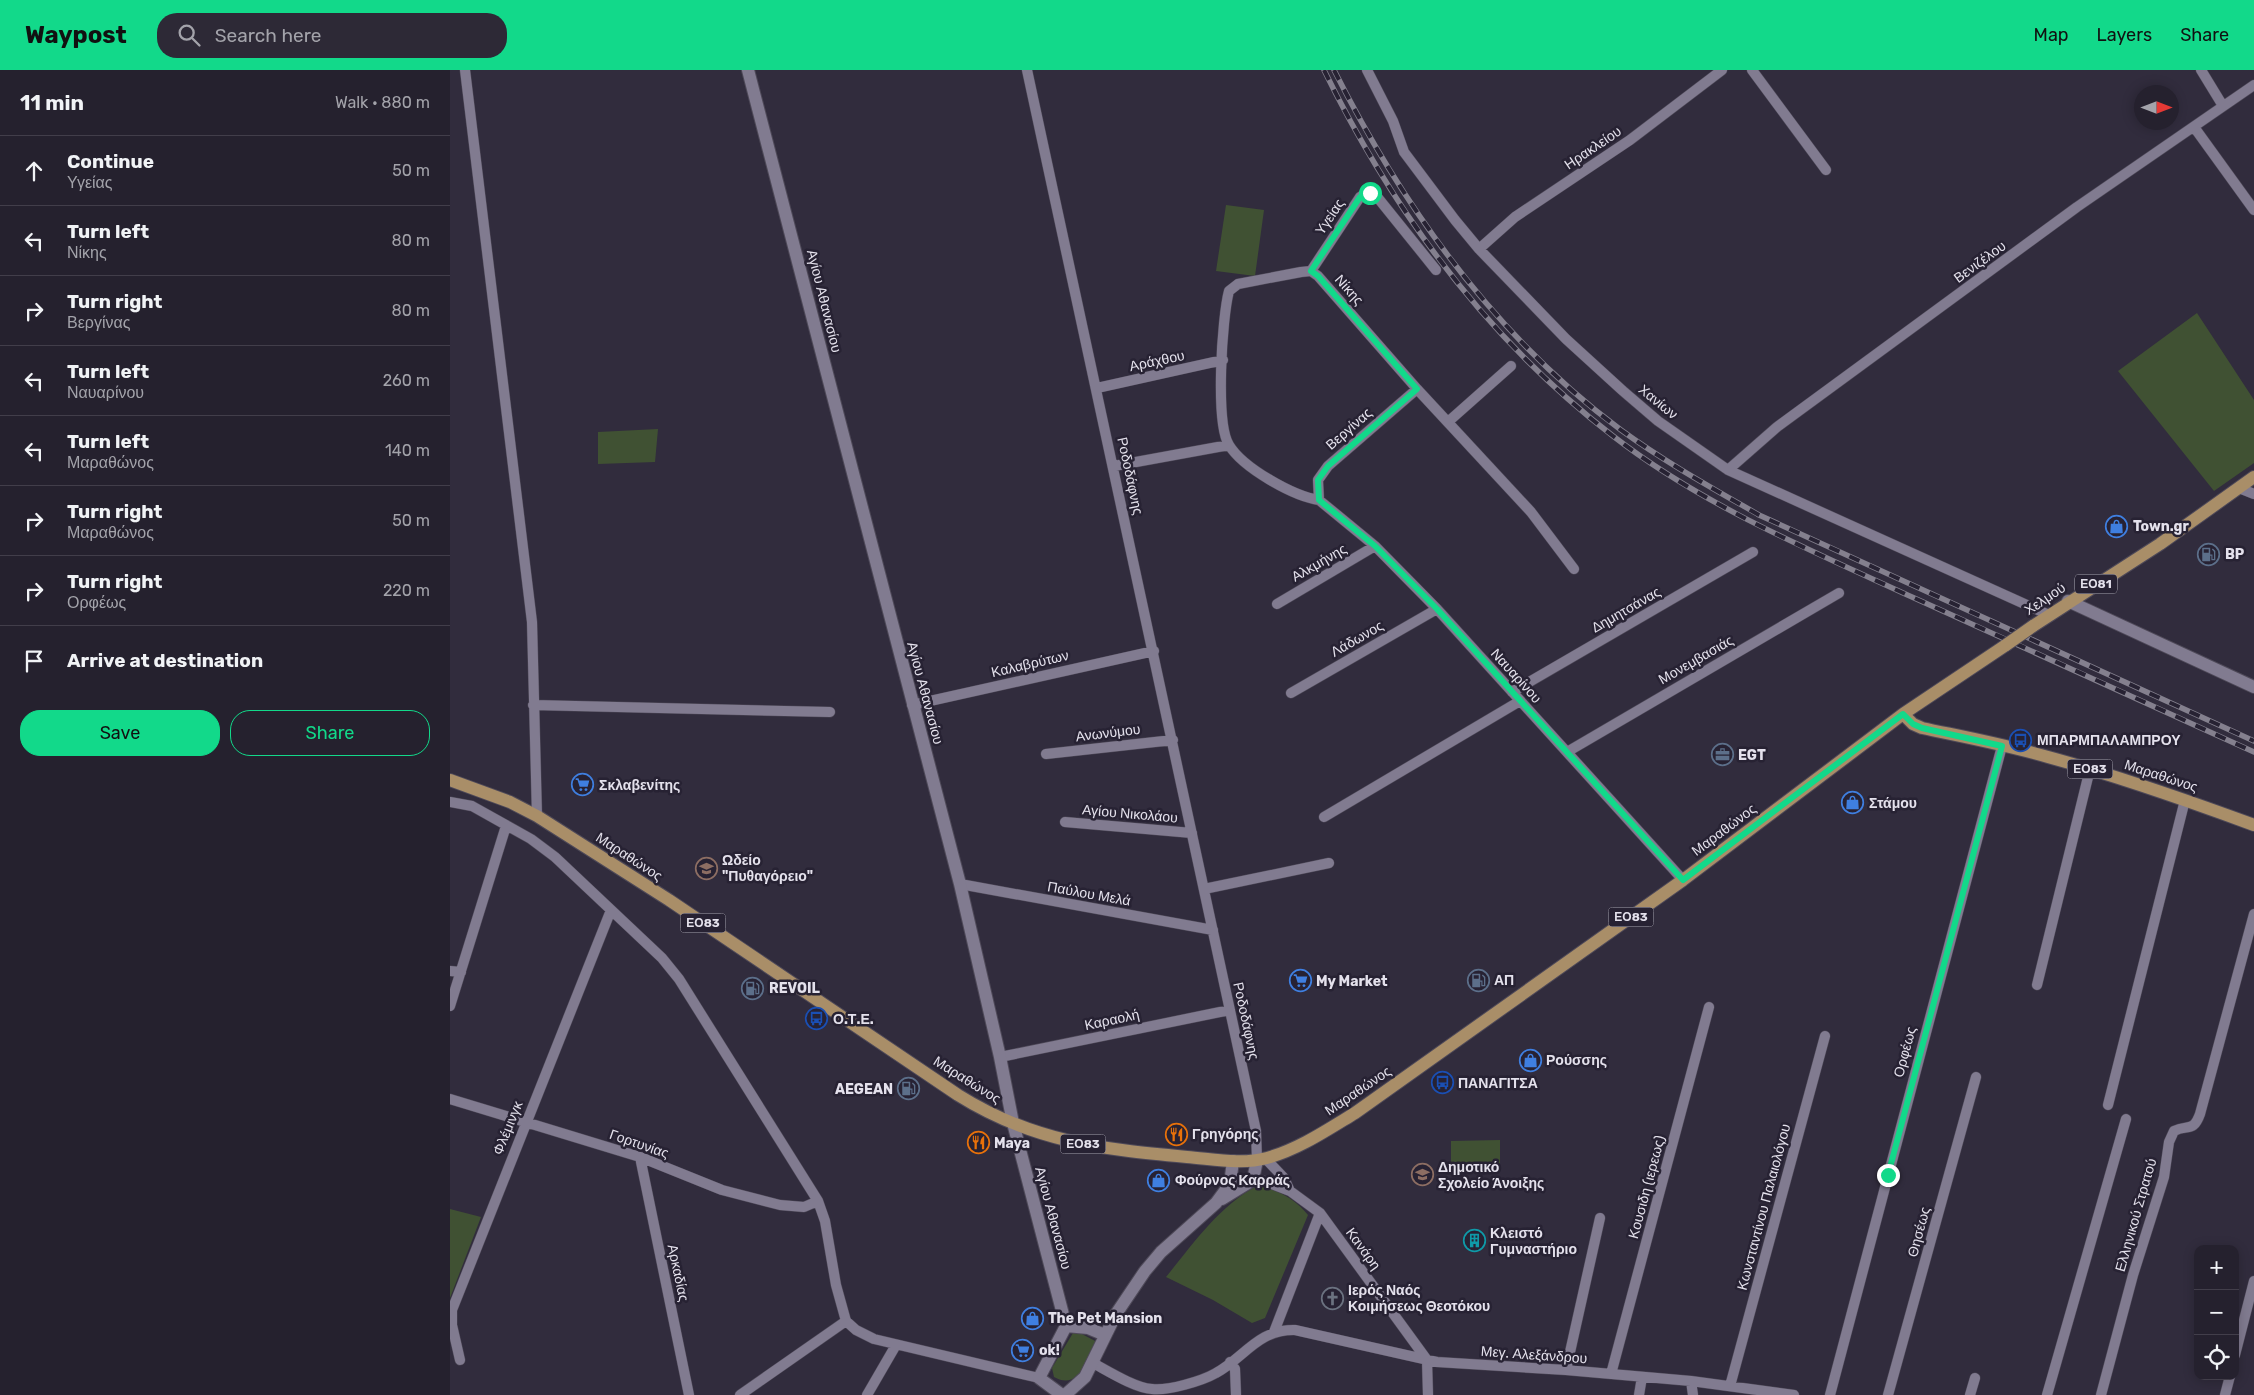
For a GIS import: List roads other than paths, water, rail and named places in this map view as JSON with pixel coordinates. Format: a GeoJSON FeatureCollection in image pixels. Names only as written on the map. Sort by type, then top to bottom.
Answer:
{"type":"FeatureCollection","features":[{"type":"Feature","properties":{"kind":"main road","name":"Χελμού"},"geometry":{"type":"LineString","coordinates":[[1903,714],[2068,601],[2160,544],[2254,477]]}},
{"type":"Feature","properties":{"kind":"main road","name":"Μαραθώνος"},"geometry":{"type":"LineString","coordinates":[[450,780],[510,802],[537,816],[663,896],[977,1107],[1050,1137],[1101,1147],[1233,1161],[1261,1159],[1303,1144],[1355,1113],[1683,880],[1903,714],[1913,724],[1922,728],[2090,769],[2254,825]]}},
{"type":"Feature","properties":{"kind":"street"},"geometry":{"type":"LineString","coordinates":[[465,70],[532,622],[537,816]]}},
{"type":"Feature","properties":{"kind":"street","name":"Αγίου Αθανασίου"},"geometry":{"type":"LineString","coordinates":[[748,70],[960,884],[1000,1057],[1013,1123],[1066,1326]]}},
{"type":"Feature","properties":{"kind":"street","name":"Ροδοδάφνης"},"geometry":{"type":"LineString","coordinates":[[1027,70],[1154,651],[1261,1159]]}},
{"type":"Feature","properties":{"kind":"street","name":"Χανίων"},"geometry":{"type":"LineString","coordinates":[[1367,70],[1392,121],[1404,152],[1425,182],[1479,249],[1566,339],[1623,392],[1692,446],[1728,470],[2049,614]]}},
{"type":"Feature","properties":{"kind":"street","name":"Ηρακλείου"},"geometry":{"type":"LineString","coordinates":[[1479,249],[1515,217],[1630,140],[1722,70]]}},
{"type":"Feature","properties":{"kind":"street"},"geometry":{"type":"LineString","coordinates":[[1752,70],[1826,170]]}},
{"type":"Feature","properties":{"kind":"street"},"geometry":{"type":"LineString","coordinates":[[2200,70],[2223,106]]}},
{"type":"Feature","properties":{"kind":"street","name":"Βενιζέλου"},"geometry":{"type":"LineString","coordinates":[[1728,470],[1793,416],[2069,213],[2254,85]]}},
{"type":"Feature","properties":{"kind":"street"},"geometry":{"type":"LineString","coordinates":[[2194,127],[2254,210]]}},
{"type":"Feature","properties":{"kind":"street","name":"Υγείας"},"geometry":{"type":"LineString","coordinates":[[1311,271],[1360,197],[1365,193],[1370,193],[1378,198],[1436,270]]}},
{"type":"Feature","properties":{"kind":"street"},"geometry":{"type":"LineString","coordinates":[[1311,271],[1259,279],[1238,284],[1229,290],[1222,360],[1222,416],[1229,445],[1248,465],[1298,495],[1319,500]]}},
{"type":"Feature","properties":{"kind":"street","name":"Νίκης"},"geometry":{"type":"LineString","coordinates":[[1311,271],[1318,276],[1417,389],[1449,421],[1531,512],[1574,569]]}},
{"type":"Feature","properties":{"kind":"street","name":"Αράχθου"},"geometry":{"type":"LineString","coordinates":[[1097,388],[1222,360]]}},
{"type":"Feature","properties":{"kind":"street"},"geometry":{"type":"LineString","coordinates":[[1449,421],[1511,366]]}},
{"type":"Feature","properties":{"kind":"street","name":"Βεργίνας"},"geometry":{"type":"LineString","coordinates":[[1319,500],[1318,480],[1328,466],[1417,389]]}},
{"type":"Feature","properties":{"kind":"street"},"geometry":{"type":"LineString","coordinates":[[1114,466],[1229,445]]}},
{"type":"Feature","properties":{"kind":"street"},"geometry":{"type":"LineString","coordinates":[[2239,488],[2254,494]]}},
{"type":"Feature","properties":{"kind":"street","name":"Ναυαρίνου"},"geometry":{"type":"LineString","coordinates":[[1319,500],[1375,546],[1437,609],[1683,880]]}},
{"type":"Feature","properties":{"kind":"street","name":"Αλκμήνης"},"geometry":{"type":"LineString","coordinates":[[1277,604],[1375,546]]}},
{"type":"Feature","properties":{"kind":"street","name":"Δημητσάνας"},"geometry":{"type":"LineString","coordinates":[[1512,692],[1753,552]]}},
{"type":"Feature","properties":{"kind":"street","name":"Μονεμβασιάς"},"geometry":{"type":"LineString","coordinates":[[1567,752],[1839,593]]}},
{"type":"Feature","properties":{"kind":"street"},"geometry":{"type":"LineString","coordinates":[[2068,601],[2254,687]]}},
{"type":"Feature","properties":{"kind":"street","name":"Λάδωνος"},"geometry":{"type":"LineString","coordinates":[[1291,693],[1437,609]]}},
{"type":"Feature","properties":{"kind":"street","name":"Καλαβρύτων"},"geometry":{"type":"LineString","coordinates":[[912,705],[1154,651]]}},
{"type":"Feature","properties":{"kind":"street"},"geometry":{"type":"LineString","coordinates":[[1324,817],[1520,700]]}},
{"type":"Feature","properties":{"kind":"street"},"geometry":{"type":"LineString","coordinates":[[533,705],[830,712]]}},
{"type":"Feature","properties":{"kind":"street","name":"Ανωνύμου"},"geometry":{"type":"LineString","coordinates":[[1046,754],[1173,740]]}},
{"type":"Feature","properties":{"kind":"street","name":"Ορφέως"},"geometry":{"type":"LineString","coordinates":[[1830,1395],[2002,746]]}},
{"type":"Feature","properties":{"kind":"street"},"geometry":{"type":"LineString","coordinates":[[2037,985],[2090,769]]}},
{"type":"Feature","properties":{"kind":"street"},"geometry":{"type":"LineString","coordinates":[[2108,1105],[2185,800]]}},
{"type":"Feature","properties":{"kind":"street"},"geometry":{"type":"LineString","coordinates":[[450,802],[472,806],[531,839],[555,857],[662,958],[680,979],[818,1201],[825,1221],[836,1285],[846,1321],[856,1330],[874,1339],[1039,1378],[1064,1395],[1085,1377],[1125,1299],[1153,1261],[1216,1203],[1253,1180],[1261,1180],[1290,1191]]}},
{"type":"Feature","properties":{"kind":"street","name":"Αγίου Νικολάου"},"geometry":{"type":"LineString","coordinates":[[1065,822],[1192,833]]}},
{"type":"Feature","properties":{"kind":"street"},"geometry":{"type":"LineString","coordinates":[[450,1006],[455,972],[506,826]]}},
{"type":"Feature","properties":{"kind":"street"},"geometry":{"type":"LineString","coordinates":[[1204,889],[1329,863]]}},
{"type":"Feature","properties":{"kind":"street","name":"Παύλου Μελά"},"geometry":{"type":"LineString","coordinates":[[960,884],[1213,930]]}},
{"type":"Feature","properties":{"kind":"street","name":"Φλέμινγκ"},"geometry":{"type":"LineString","coordinates":[[460,1360],[452,1325],[452,1310],[611,910]]}},
{"type":"Feature","properties":{"kind":"street","name":"Ελληνικού Στρατού"},"geometry":{"type":"LineString","coordinates":[[2101,1395],[2133,1275],[2164,1177],[2169,1142],[2174,1130],[2191,1128],[2200,1114],[2254,914]]}},
{"type":"Feature","properties":{"kind":"street","name":"Κουσιδη (ιερεως)"},"geometry":{"type":"LineString","coordinates":[[1611,1374],[1709,1007]]}},
{"type":"Feature","properties":{"kind":"street","name":"Καραολή"},"geometry":{"type":"LineString","coordinates":[[1000,1057],[1230,1010]]}},
{"type":"Feature","properties":{"kind":"street","name":"Κωνσταντίνου Παλαιολόγου"},"geometry":{"type":"LineString","coordinates":[[1730,1386],[1825,1036]]}},
{"type":"Feature","properties":{"kind":"street","name":"Θησέως"},"geometry":{"type":"LineString","coordinates":[[1888,1395],[1976,1077]]}},
{"type":"Feature","properties":{"kind":"street","name":"Γορτυνίας"},"geometry":{"type":"LineString","coordinates":[[450,1099],[640,1157],[722,1190],[780,1205],[804,1207],[818,1201]]}},
{"type":"Feature","properties":{"kind":"street"},"geometry":{"type":"LineString","coordinates":[[2047,1395],[2126,1119]]}},
{"type":"Feature","properties":{"kind":"street","name":"Αρκαδίας"},"geometry":{"type":"LineString","coordinates":[[640,1157],[689,1395]]}},
{"type":"Feature","properties":{"kind":"street"},"geometry":{"type":"LineString","coordinates":[[1253,1180],[1261,1159]]}},
{"type":"Feature","properties":{"kind":"street","name":"Κανάρη"},"geometry":{"type":"LineString","coordinates":[[1261,1159],[1284,1178],[1290,1191],[1320,1213],[1427,1360]]}},
{"type":"Feature","properties":{"kind":"street"},"geometry":{"type":"LineString","coordinates":[[1216,1203],[1232,1180],[1233,1161]]}},
{"type":"Feature","properties":{"kind":"street"},"geometry":{"type":"LineString","coordinates":[[1093,1363],[1152,1390],[1200,1380],[1216,1373],[1274,1332],[1320,1213]]}},
{"type":"Feature","properties":{"kind":"street"},"geometry":{"type":"LineString","coordinates":[[1566,1370],[1600,1218]]}},
{"type":"Feature","properties":{"kind":"street"},"geometry":{"type":"LineString","coordinates":[[2239,1339],[2254,1284]]}},
{"type":"Feature","properties":{"kind":"street"},"geometry":{"type":"LineString","coordinates":[[740,1395],[846,1321]]}},
{"type":"Feature","properties":{"kind":"street"},"geometry":{"type":"LineString","coordinates":[[1039,1378],[1066,1326],[1088,1328],[1105,1335]]}},
{"type":"Feature","properties":{"kind":"street","name":"Μεγ. Αλεξάνδρου"},"geometry":{"type":"LineString","coordinates":[[1274,1332],[1295,1330],[1427,1360],[1691,1381],[1790,1395]]}},
{"type":"Feature","properties":{"kind":"street"},"geometry":{"type":"LineString","coordinates":[[866,1395],[896,1345]]}},
{"type":"Feature","properties":{"kind":"street"},"geometry":{"type":"LineString","coordinates":[[1427,1360],[1428,1395]]}},
{"type":"Feature","properties":{"kind":"street"},"geometry":{"type":"LineString","coordinates":[[1230,1362],[1235,1369],[1236,1395]]}},
{"type":"Feature","properties":{"kind":"street"},"geometry":{"type":"LineString","coordinates":[[1639,1395],[1642,1377]]}},
{"type":"Feature","properties":{"kind":"street"},"geometry":{"type":"LineString","coordinates":[[1970,1395],[1975,1378]]}},
{"type":"Feature","properties":{"kind":"street"},"geometry":{"type":"LineString","coordinates":[[2225,1395],[2229,1380]]}},
{"type":"Feature","properties":{"kind":"street"},"geometry":{"type":"LineString","coordinates":[[1691,1381],[1693,1395]]}},
{"type":"Feature","properties":{"kind":"railway"},"geometry":{"type":"LineString","coordinates":[[1324,70],[1351,122],[1381,173],[1447,270],[1525,358],[1613,436],[1647,461],[1720,505],[1796,544],[2254,752]]}},
{"type":"Feature","properties":{"kind":"railway"},"geometry":{"type":"LineString","coordinates":[[1334,70],[1361,121],[1391,171],[1422,220],[1457,267],[1494,312],[1534,354],[1576,394],[1621,430],[1706,485],[1759,515],[2254,741]]}},
{"type":"Feature","properties":{"kind":"place","name":"Town.gr"},"geometry":{"type":"Point","coordinates":[2117,526]}},
{"type":"Feature","properties":{"kind":"place","name":"BP"},"geometry":{"type":"Point","coordinates":[2209,554]}},
{"type":"Feature","properties":{"kind":"place","name":"ΜΠΑΡΜΠΑΛΑΜΠΡΟΥ"},"geometry":{"type":"Point","coordinates":[2021,740]}},
{"type":"Feature","properties":{"kind":"place","name":"EGT"},"geometry":{"type":"Point","coordinates":[1722,755]}},
{"type":"Feature","properties":{"kind":"place","name":"Σκλαβενίτης"},"geometry":{"type":"Point","coordinates":[583,785]}},
{"type":"Feature","properties":{"kind":"place","name":"Στάμου"},"geometry":{"type":"Point","coordinates":[1853,803]}},
{"type":"Feature","properties":{"kind":"place","name":"Ωδείο \"Πυθαγόρειο\""},"geometry":{"type":"Point","coordinates":[706,868]}},
{"type":"Feature","properties":{"kind":"place","name":"ΑΠ"},"geometry":{"type":"Point","coordinates":[1478,980]}},
{"type":"Feature","properties":{"kind":"place","name":"My Market"},"geometry":{"type":"Point","coordinates":[1300,981]}},
{"type":"Feature","properties":{"kind":"place","name":"REVOIL"},"geometry":{"type":"Point","coordinates":[753,988]}},
{"type":"Feature","properties":{"kind":"place","name":"Ο.Τ.Ε."},"geometry":{"type":"Point","coordinates":[817,1019]}},
{"type":"Feature","properties":{"kind":"place","name":"Ρούσσης"},"geometry":{"type":"Point","coordinates":[1530,1060]}},
{"type":"Feature","properties":{"kind":"place","name":"ΠΑΝΑΓΙΤΣΑ"},"geometry":{"type":"Point","coordinates":[1442,1083]}},
{"type":"Feature","properties":{"kind":"place","name":"AEGEAN"},"geometry":{"type":"Point","coordinates":[909,1089]}},
{"type":"Feature","properties":{"kind":"place","name":"Γρηγόρης"},"geometry":{"type":"Point","coordinates":[1176,1134]}},
{"type":"Feature","properties":{"kind":"place","name":"Maya"},"geometry":{"type":"Point","coordinates":[978,1143]}},
{"type":"Feature","properties":{"kind":"place","name":"Δημοτικό Σχολείο Άνοιξης"},"geometry":{"type":"Point","coordinates":[1422,1175]}},
{"type":"Feature","properties":{"kind":"place","name":"Φούρνος Καρράς"},"geometry":{"type":"Point","coordinates":[1159,1180]}},
{"type":"Feature","properties":{"kind":"place","name":"Κλειστό Γυμναστήριο"},"geometry":{"type":"Point","coordinates":[1474,1241]}},
{"type":"Feature","properties":{"kind":"place","name":"Ιερός Ναός Κοιμήσεως Θεοτόκου"},"geometry":{"type":"Point","coordinates":[1332,1298]}},
{"type":"Feature","properties":{"kind":"place","name":"The Pet Mansion"},"geometry":{"type":"Point","coordinates":[1032,1318]}},
{"type":"Feature","properties":{"kind":"place","name":"ok!"},"geometry":{"type":"Point","coordinates":[1023,1350]}}]}
